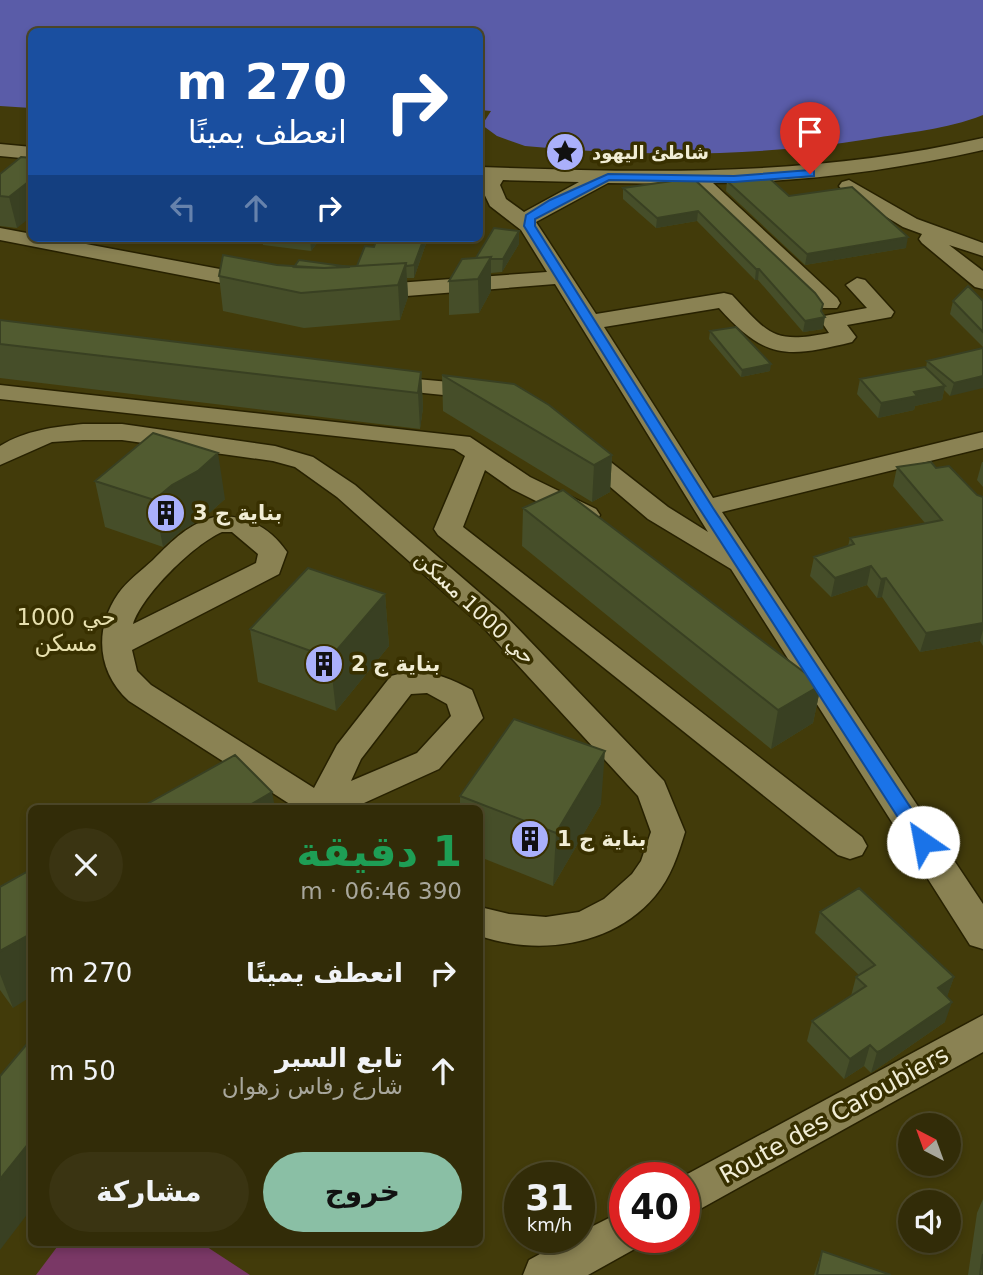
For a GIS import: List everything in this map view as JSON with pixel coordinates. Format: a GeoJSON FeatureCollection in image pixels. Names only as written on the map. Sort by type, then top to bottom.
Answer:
{"type":"FeatureCollection","features":[{"type":"Feature","properties":{"kind":"street"},"geometry":{"type":"LineString","coordinates":[[497,174],[697,179],[810,174],[906,160],[983,144]]}},
{"type":"Feature","properties":{"kind":"street"},"geometry":{"type":"LineString","coordinates":[[0,150],[28,153]]}},
{"type":"Feature","properties":{"kind":"street"},"geometry":{"type":"LineString","coordinates":[[497,174],[490,185],[493,197],[527,221],[706,508],[983,934]]}},
{"type":"Feature","properties":{"kind":"street"},"geometry":{"type":"LineString","coordinates":[[497,174],[531,194],[527,221]]}},
{"type":"Feature","properties":{"kind":"street"},"geometry":{"type":"LineString","coordinates":[[527,221],[566,195],[608,177]]}},
{"type":"Feature","properties":{"kind":"street"},"geometry":{"type":"LineString","coordinates":[[697,179],[829,303]]}},
{"type":"Feature","properties":{"kind":"street"},"geometry":{"type":"LineString","coordinates":[[849,186],[901,218],[983,282]]}},
{"type":"Feature","properties":{"kind":"street"},"geometry":{"type":"LineString","coordinates":[[483,204],[527,221]]}},
{"type":"Feature","properties":{"kind":"street"},"geometry":{"type":"LineString","coordinates":[[901,218],[983,250]]}},
{"type":"Feature","properties":{"kind":"street"},"geometry":{"type":"LineString","coordinates":[[0,234],[28,239]]}},
{"type":"Feature","properties":{"kind":"street"},"geometry":{"type":"LineString","coordinates":[[42,242],[283,288]]}},
{"type":"Feature","properties":{"kind":"street"},"geometry":{"type":"LineString","coordinates":[[349,293],[562,277]]}},
{"type":"Feature","properties":{"kind":"street"},"geometry":{"type":"LineString","coordinates":[[590,322],[724,300],[769,344],[793,347],[844,337],[832,321],[883,312],[856,285]]}},
{"type":"Feature","properties":{"kind":"street"},"geometry":{"type":"LineString","coordinates":[[365,381],[510,395]]}},
{"type":"Feature","properties":{"kind":"street"},"geometry":{"type":"LineString","coordinates":[[0,392],[461,442],[521,483],[611,527]]}},
{"type":"Feature","properties":{"kind":"street","name":"حي 1000 مسكن"},"geometry":{"type":"LineString","coordinates":[[0,457],[21,444],[49,435],[122,432],[275,454],[303,462],[346,491],[493,620],[652,790],[668,832],[655,868],[632,896],[596,923],[550,933],[492,927],[483,922]]}},
{"type":"Feature","properties":{"kind":"street"},"geometry":{"type":"LineString","coordinates":[[563,437],[659,513],[744,566]]}},
{"type":"Feature","properties":{"kind":"street"},"geometry":{"type":"LineString","coordinates":[[706,508],[941,461],[983,440]]}},
{"type":"Feature","properties":{"kind":"street"},"geometry":{"type":"LineString","coordinates":[[480,454],[448,529],[850,846]]}},
{"type":"Feature","properties":{"kind":"street"},"geometry":{"type":"LineString","coordinates":[[116,645],[269,568],[273,552],[239,524],[218,524],[197,533],[130,598],[120,622],[116,645],[118,668],[128,683],[140,693],[316,805]]}},
{"type":"Feature","properties":{"kind":"street"},"geometry":{"type":"LineString","coordinates":[[322,805],[348,752],[402,684],[432,682],[461,698],[467,718],[428,761],[328,805]]}},
{"type":"Feature","properties":{"kind":"street","name":"Route des Caroubiers"},"geometry":{"type":"LineString","coordinates":[[700,1189],[983,1032]]}},
{"type":"Feature","properties":{"kind":"street"},"geometry":{"type":"LineString","coordinates":[[545,1275],[609,1240]]}},
{"type":"Feature","properties":{"kind":"shaded area"},"geometry":{"type":"Polygon","coordinates":[[[0,0],[983,0],[983,115],[927,130],[826,145],[697,153],[611,152],[525,146],[497,136],[483,126],[491,111],[483,110],[483,28],[28,28],[28,108],[0,106],[0,0]]]}},
{"type":"Feature","properties":{"kind":"shaded area"},"geometry":{"type":"Polygon","coordinates":[[[58,1246],[206,1246],[250,1275],[36,1275],[58,1246]]]}},
{"type":"Feature","properties":{"kind":"building"},"geometry":{"type":"Polygon","coordinates":[[[21,157],[28,158],[28,182],[9,197],[0,196],[0,174],[21,157]]]}},
{"type":"Feature","properties":{"kind":"building"},"geometry":{"type":"Polygon","coordinates":[[[768,177],[789,196],[852,187],[908,237],[807,254],[727,181],[768,177]]]}},
{"type":"Feature","properties":{"kind":"building"},"geometry":{"type":"Polygon","coordinates":[[[693,178],[815,293],[823,304],[821,311],[825,317],[805,321],[759,269],[698,211],[657,218],[623,188],[693,178]]]}},
{"type":"Feature","properties":{"kind":"building"},"geometry":{"type":"Polygon","coordinates":[[[494,228],[519,231],[503,259],[476,258],[494,228]]]}},
{"type":"Feature","properties":{"kind":"building"},"geometry":{"type":"Polygon","coordinates":[[[376,242],[423,242],[414,265],[406,266],[406,263],[357,266],[365,246],[374,247],[376,242]]]}},
{"type":"Feature","properties":{"kind":"building"},"geometry":{"type":"Polygon","coordinates":[[[223,255],[277,265],[324,268],[406,263],[398,285],[301,293],[219,276],[223,255]]]}},
{"type":"Feature","properties":{"kind":"building"},"geometry":{"type":"Polygon","coordinates":[[[491,257],[478,279],[449,281],[462,259],[491,257]]]}},
{"type":"Feature","properties":{"kind":"building"},"geometry":{"type":"Polygon","coordinates":[[[299,260],[350,267],[294,267],[299,260]]]}},
{"type":"Feature","properties":{"kind":"building"},"geometry":{"type":"Polygon","coordinates":[[[968,286],[983,301],[983,332],[953,301],[968,286]]]}},
{"type":"Feature","properties":{"kind":"building"},"geometry":{"type":"Polygon","coordinates":[[[0,320],[421,372],[418,393],[0,344],[0,320]]]}},
{"type":"Feature","properties":{"kind":"building"},"geometry":{"type":"Polygon","coordinates":[[[736,327],[771,364],[742,370],[710,331],[736,327]]]}},
{"type":"Feature","properties":{"kind":"building"},"geometry":{"type":"Polygon","coordinates":[[[983,348],[983,376],[954,383],[927,361],[983,348]]]}},
{"type":"Feature","properties":{"kind":"building"},"geometry":{"type":"Polygon","coordinates":[[[925,367],[945,386],[914,392],[917,396],[881,403],[860,379],[925,367]]]}},
{"type":"Feature","properties":{"kind":"building"},"geometry":{"type":"Polygon","coordinates":[[[442,375],[514,384],[549,405],[612,455],[594,465],[442,375]]]}},
{"type":"Feature","properties":{"kind":"building"},"geometry":{"type":"Polygon","coordinates":[[[153,433],[218,453],[198,471],[172,485],[154,500],[95,481],[153,433]]]}},
{"type":"Feature","properties":{"kind":"building"},"geometry":{"type":"Polygon","coordinates":[[[931,462],[936,468],[949,466],[977,495],[983,497],[983,623],[926,633],[886,578],[881,579],[871,566],[835,578],[814,557],[854,544],[850,538],[942,520],[897,467],[931,462]]]}},
{"type":"Feature","properties":{"kind":"building"},"geometry":{"type":"Polygon","coordinates":[[[563,490],[821,685],[778,710],[523,508],[563,490]]]}},
{"type":"Feature","properties":{"kind":"building"},"geometry":{"type":"Polygon","coordinates":[[[308,568],[385,594],[330,658],[250,629],[308,568]]]}},
{"type":"Feature","properties":{"kind":"building"},"geometry":{"type":"Polygon","coordinates":[[[514,719],[605,751],[556,833],[460,796],[514,719]]]}},
{"type":"Feature","properties":{"kind":"building"},"geometry":{"type":"Polygon","coordinates":[[[235,755],[272,792],[250,805],[145,805],[235,755]]]}},
{"type":"Feature","properties":{"kind":"building"},"geometry":{"type":"Polygon","coordinates":[[[28,871],[28,935],[0,951],[0,887],[28,871]]]}},
{"type":"Feature","properties":{"kind":"building"},"geometry":{"type":"Polygon","coordinates":[[[859,888],[954,977],[938,988],[952,1002],[880,1051],[877,1052],[870,1045],[850,1059],[812,1021],[866,986],[856,977],[875,965],[820,912],[859,888]]]}},
{"type":"Feature","properties":{"kind":"building"},"geometry":{"type":"Polygon","coordinates":[[[28,1043],[28,1144],[0,1179],[0,1076],[28,1043]]]}},
{"type":"Feature","properties":{"kind":"building"},"geometry":{"type":"Polygon","coordinates":[[[822,1251],[891,1275],[817,1275],[822,1251]]]}},
{"type":"Feature","properties":{"kind":"building"},"geometry":{"type":"Polygon","coordinates":[[[983,1254],[983,1275],[980,1275],[983,1254]]]}},
{"type":"Feature","properties":{"kind":"place","name":"شاطئ اليهود"},"geometry":{"type":"Point","coordinates":[565,152]}},
{"type":"Feature","properties":{"kind":"place","name":"بناية ج 3"},"geometry":{"type":"Point","coordinates":[166,513]}},
{"type":"Feature","properties":{"kind":"place","name":"بناية ج 2"},"geometry":{"type":"Point","coordinates":[324,664]}},
{"type":"Feature","properties":{"kind":"place","name":"بناية ج 1"},"geometry":{"type":"Point","coordinates":[530,839]}},
{"type":"Feature","properties":{"kind":"district","name":"حي 1000 مسكن"},"geometry":{"type":"Point","coordinates":[66,630]}},
{"type":"Feature","properties":{"kind":"route"},"geometry":{"type":"LineString","coordinates":[[810,174],[734,179],[608,177],[554,202],[530,217],[529,226],[706,508],[923,842]]}}]}
